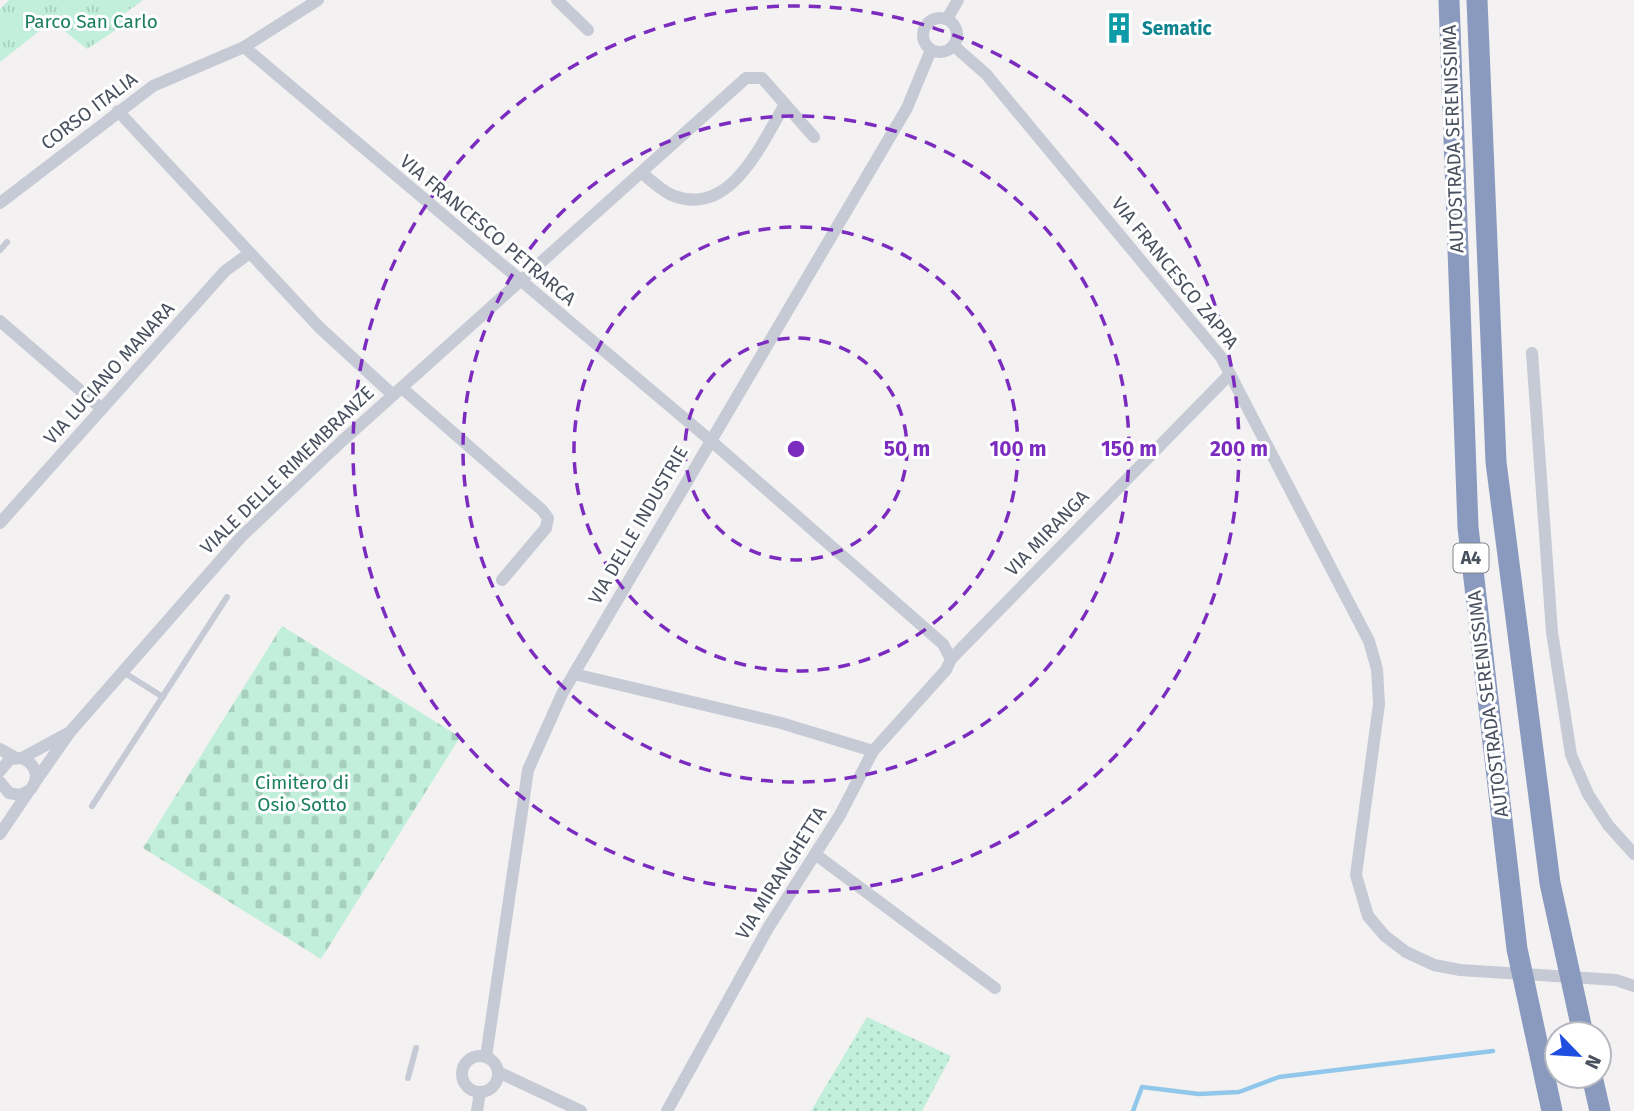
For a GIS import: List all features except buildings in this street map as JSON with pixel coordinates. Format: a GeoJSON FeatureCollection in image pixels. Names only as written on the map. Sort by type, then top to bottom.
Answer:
{"type":"FeatureCollection","features":[{"type":"Feature","properties":{"kind":"highway","name":"AUTOSTRADA SERENISSIMA"},"geometry":{"type":"LineString","coordinates":[[1448,0],[1468,527],[1517,949],[1552,1111]]}},
{"type":"Feature","properties":{"kind":"highway","name":"AUTOSTRADA SERENISSIMA"},"geometry":{"type":"LineString","coordinates":[[1477,0],[1496,462],[1550,883],[1580,1020]]}},
{"type":"Feature","properties":{"kind":"highway"},"geometry":{"type":"LineString","coordinates":[[1595,1090],[1600,1111]]}},
{"type":"Feature","properties":{"kind":"street","name":"CORSO ITALIA"},"geometry":{"type":"LineString","coordinates":[[0,203],[153,86],[244,47],[318,0]]}},
{"type":"Feature","properties":{"kind":"street"},"geometry":{"type":"LineString","coordinates":[[556,0],[588,30]]}},
{"type":"Feature","properties":{"kind":"street","name":"VIA DELLE INDUSTRIE"},"geometry":{"type":"LineString","coordinates":[[486,1057],[528,770],[574,674],[907,108],[932,50],[925,43],[925,28],[932,20],[947,19],[958,0]]}},
{"type":"Feature","properties":{"kind":"street"},"geometry":{"type":"LineString","coordinates":[[932,50],[946,52],[954,46],[957,30],[947,19]]}},
{"type":"Feature","properties":{"kind":"street","name":"VIA FRANCESCO ZAPPA"},"geometry":{"type":"LineString","coordinates":[[954,46],[986,74],[1221,357],[1369,641],[1377,669],[1379,704],[1356,874],[1368,916],[1385,936],[1434,965],[1460,971],[1602,979],[1634,986]]}},
{"type":"Feature","properties":{"kind":"street","name":"VIA FRANCESCO PETRARCA"},"geometry":{"type":"LineString","coordinates":[[244,47],[518,281],[710,440]]}},
{"type":"Feature","properties":{"kind":"street","name":"VIALE DELLE RIMEMBRANZE"},"geometry":{"type":"LineString","coordinates":[[0,834],[70,732],[241,537],[397,392],[518,281],[643,174],[746,78],[762,78],[784,106]]}},
{"type":"Feature","properties":{"kind":"street"},"geometry":{"type":"LineString","coordinates":[[643,174],[672,195],[698,201],[720,193],[741,176],[784,106],[814,137]]}},
{"type":"Feature","properties":{"kind":"street"},"geometry":{"type":"LineString","coordinates":[[118,111],[318,327],[542,510],[548,518],[546,528],[502,580]]}},
{"type":"Feature","properties":{"kind":"street","name":"VIA LUCIANO MANARA"},"geometry":{"type":"LineString","coordinates":[[0,523],[225,271],[250,253]]}},
{"type":"Feature","properties":{"kind":"street"},"geometry":{"type":"LineString","coordinates":[[0,321],[102,409]]}},
{"type":"Feature","properties":{"kind":"street"},"geometry":{"type":"LineString","coordinates":[[1532,353],[1552,632],[1571,755],[1588,794],[1608,825],[1634,854]]}},
{"type":"Feature","properties":{"kind":"street","name":"VIA MIRANGA"},"geometry":{"type":"LineString","coordinates":[[949,665],[1230,374]]}},
{"type":"Feature","properties":{"kind":"street"},"geometry":{"type":"LineString","coordinates":[[710,440],[943,644],[949,665]]}},
{"type":"Feature","properties":{"kind":"street","name":"VIA MIRANGHETTA"},"geometry":{"type":"LineString","coordinates":[[667,1111],[761,940],[840,816],[873,751],[949,665]]}},
{"type":"Feature","properties":{"kind":"street"},"geometry":{"type":"LineString","coordinates":[[574,674],[781,723],[873,751]]}},
{"type":"Feature","properties":{"kind":"street","name":"VIALE DELLE RIMEMBRANZE"},"geometry":{"type":"LineString","coordinates":[[0,767],[70,732]]}},
{"type":"Feature","properties":{"kind":"street"},"geometry":{"type":"LineString","coordinates":[[0,749],[34,767],[32,786],[15,795],[1,787]]}},
{"type":"Feature","properties":{"kind":"street"},"geometry":{"type":"LineString","coordinates":[[815,854],[996,988]]}},
{"type":"Feature","properties":{"kind":"street"},"geometry":{"type":"LineString","coordinates":[[486,1057],[494,1062],[498,1072],[492,1088],[480,1093],[466,1086],[462,1070],[470,1058],[486,1057]]}},
{"type":"Feature","properties":{"kind":"street"},"geometry":{"type":"LineString","coordinates":[[498,1072],[581,1111]]}},
{"type":"Feature","properties":{"kind":"street"},"geometry":{"type":"LineString","coordinates":[[477,1111],[480,1093]]}},
{"type":"Feature","properties":{"kind":"lane"},"geometry":{"type":"LineString","coordinates":[[0,250],[8,242]]}},
{"type":"Feature","properties":{"kind":"lane"},"geometry":{"type":"LineString","coordinates":[[92,806],[228,597]]}},
{"type":"Feature","properties":{"kind":"lane"},"geometry":{"type":"LineString","coordinates":[[122,671],[163,696]]}},
{"type":"Feature","properties":{"kind":"lane"},"geometry":{"type":"LineString","coordinates":[[408,1078],[416,1048]]}},
{"type":"Feature","properties":{"kind":"green space","name":"Parco San Carlo"},"geometry":{"type":"Polygon","coordinates":[[[9,0],[143,0],[125,13],[128,22],[87,49],[52,21],[0,62],[0,9],[9,0]]]}},
{"type":"Feature","properties":{"kind":"green space","name":"Cimitero di Osio Sotto"},"geometry":{"type":"Polygon","coordinates":[[[282,626],[460,737],[321,959],[143,848],[282,626]]]}},
{"type":"Feature","properties":{"kind":"green space"},"geometry":{"type":"Polygon","coordinates":[[[867,1017],[951,1056],[922,1111],[811,1111],[867,1017]]]}},
{"type":"Feature","properties":{"kind":"waterway"},"geometry":{"type":"LineString","coordinates":[[1133,1111],[1142,1087],[1199,1094],[1239,1092],[1279,1077],[1493,1051]]}},
{"type":"Feature","properties":{"kind":"place","name":"Sematic"},"geometry":{"type":"Point","coordinates":[1119,28]}}]}
